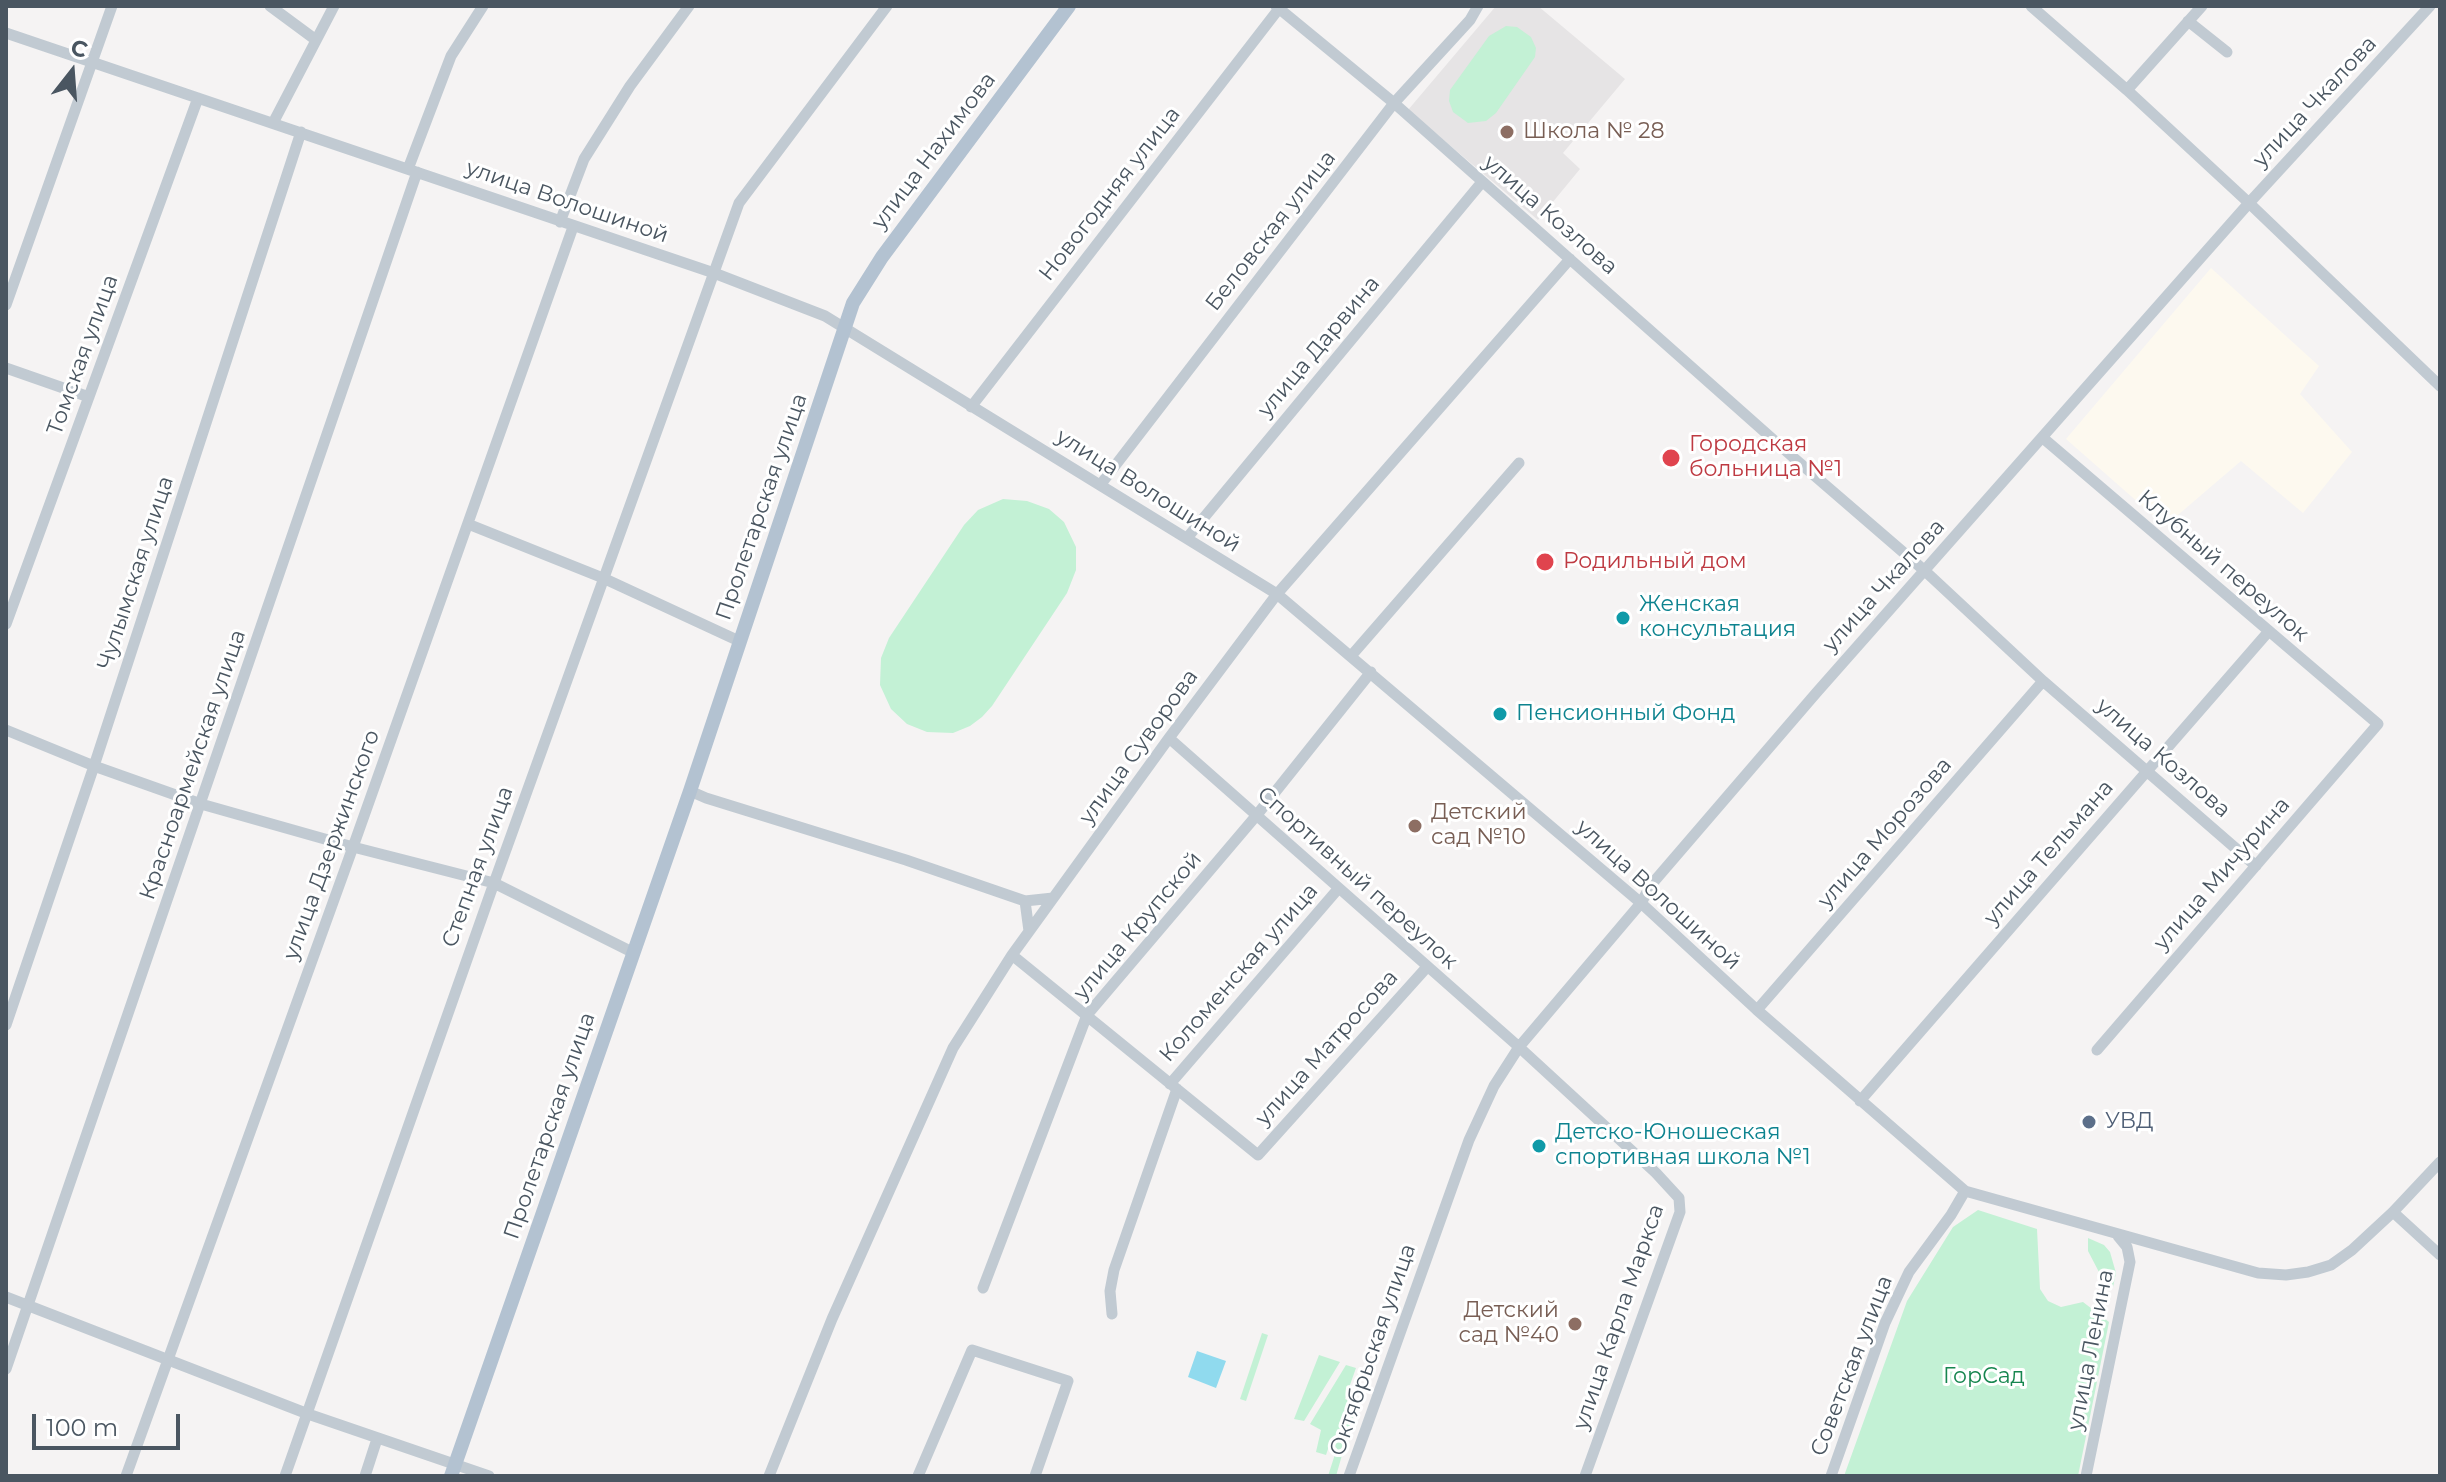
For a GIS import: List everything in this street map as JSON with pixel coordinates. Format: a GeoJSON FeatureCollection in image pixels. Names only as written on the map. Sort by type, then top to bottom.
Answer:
{"type":"FeatureCollection","features":[{"type":"Feature","properties":{"kind":"main road","name":"улица Нахимова"},"geometry":{"type":"LineString","coordinates":[[844,327],[853,303],[882,257],[1069,6]]}},
{"type":"Feature","properties":{"kind":"main road","name":"Пролетарская улица"},"geometry":{"type":"LineString","coordinates":[[452,1471],[690,791],[839,350],[844,327]]}},
{"type":"Feature","properties":{"kind":"street"},"geometry":{"type":"LineString","coordinates":[[6,305],[112,6]]}},
{"type":"Feature","properties":{"kind":"street"},"geometry":{"type":"LineString","coordinates":[[270,6],[316,40]]}},
{"type":"Feature","properties":{"kind":"street"},"geometry":{"type":"LineString","coordinates":[[273,123],[334,6]]}},
{"type":"Feature","properties":{"kind":"street","name":"Красноармейская улица"},"geometry":{"type":"LineString","coordinates":[[6,1369],[201,804],[451,56],[483,6]]}},
{"type":"Feature","properties":{"kind":"street"},"geometry":{"type":"LineString","coordinates":[[560,222],[584,159],[630,86],[689,6]]}},
{"type":"Feature","properties":{"kind":"street","name":"Степная улица"},"geometry":{"type":"LineString","coordinates":[[285,1476],[739,203],[887,6]]}},
{"type":"Feature","properties":{"kind":"street","name":"Беловская улица"},"geometry":{"type":"LineString","coordinates":[[1101,484],[1394,103],[1470,20],[1478,6]]}},
{"type":"Feature","properties":{"kind":"street"},"geometry":{"type":"LineString","coordinates":[[2031,6],[2249,203],[2440,386]]}},
{"type":"Feature","properties":{"kind":"street"},"geometry":{"type":"LineString","coordinates":[[2127,90],[2202,6]]}},
{"type":"Feature","properties":{"kind":"street","name":"улица Чкалова"},"geometry":{"type":"LineString","coordinates":[[1434,1237],[1469,1140],[1494,1086],[1519,1047],[1641,903],[1651,885],[1925,571],[2249,203],[2430,6]]}},
{"type":"Feature","properties":{"kind":"street","name":"улица Козлова"},"geometry":{"type":"LineString","coordinates":[[1278,7],[1394,103],[1925,571],[2043,681],[2256,866]]}},
{"type":"Feature","properties":{"kind":"street","name":"Новогодняя улица"},"geometry":{"type":"LineString","coordinates":[[971,407],[1278,7]]}},
{"type":"Feature","properties":{"kind":"street"},"geometry":{"type":"LineString","coordinates":[[2188,21],[2227,52]]}},
{"type":"Feature","properties":{"kind":"street","name":"улица Волошиной"},"geometry":{"type":"LineString","coordinates":[[6,33],[714,273],[825,316],[844,327],[1277,594],[1641,903],[1757,1010],[1965,1191],[2262,1274],[2286,1275],[2331,1265],[2393,1212],[2440,1162]]}},
{"type":"Feature","properties":{"kind":"street","name":"Томская улица"},"geometry":{"type":"LineString","coordinates":[[6,624],[198,98]]}},
{"type":"Feature","properties":{"kind":"street","name":"Чулымская улица"},"geometry":{"type":"LineString","coordinates":[[6,1025],[301,132]]}},
{"type":"Feature","properties":{"kind":"street","name":"улица Дарвина"},"geometry":{"type":"LineString","coordinates":[[1187,538],[1482,182]]}},
{"type":"Feature","properties":{"kind":"street","name":"улица Дзержинского"},"geometry":{"type":"LineString","coordinates":[[126,1476],[573,227]]}},
{"type":"Feature","properties":{"kind":"street","name":"улица Суворова"},"geometry":{"type":"LineString","coordinates":[[769,1476],[832,1319],[953,1048],[1012,955],[1277,594],[1570,259]]}},
{"type":"Feature","properties":{"kind":"street"},"geometry":{"type":"LineString","coordinates":[[6,368],[89,397]]}},
{"type":"Feature","properties":{"kind":"street","name":"Клубный переулок"},"geometry":{"type":"LineString","coordinates":[[2043,438],[2378,724]]}},
{"type":"Feature","properties":{"kind":"street"},"geometry":{"type":"LineString","coordinates":[[1351,656],[1519,463]]}},
{"type":"Feature","properties":{"kind":"street"},"geometry":{"type":"LineString","coordinates":[[468,524],[603,578],[739,641]]}},
{"type":"Feature","properties":{"kind":"street","name":"улица Тельмана"},"geometry":{"type":"LineString","coordinates":[[1860,1101],[2269,631]]}},
{"type":"Feature","properties":{"kind":"street","name":"улица Крупской"},"geometry":{"type":"LineString","coordinates":[[983,1288],[1087,1015],[1256,816],[1371,672]]}},
{"type":"Feature","properties":{"kind":"street","name":"улица Морозова"},"geometry":{"type":"LineString","coordinates":[[1757,1010],[2043,681]]}},
{"type":"Feature","properties":{"kind":"street","name":"улица Мичурина"},"geometry":{"type":"LineString","coordinates":[[2097,1050],[2378,724]]}},
{"type":"Feature","properties":{"kind":"street"},"geometry":{"type":"LineString","coordinates":[[6,730],[94,766],[201,804],[494,883],[634,953]]}},
{"type":"Feature","properties":{"kind":"street","name":"Спортивный переулок"},"geometry":{"type":"LineString","coordinates":[[1169,738],[1519,1047]]}},
{"type":"Feature","properties":{"kind":"street"},"geometry":{"type":"LineString","coordinates":[[690,791],[1025,901],[1053,898]]}},
{"type":"Feature","properties":{"kind":"street","name":"Коломенская улица"},"geometry":{"type":"LineString","coordinates":[[1112,1314],[1110,1291],[1114,1270],[1174,1086],[1338,889]]}},
{"type":"Feature","properties":{"kind":"street"},"geometry":{"type":"LineString","coordinates":[[1025,901],[1029,931]]}},
{"type":"Feature","properties":{"kind":"street"},"geometry":{"type":"LineString","coordinates":[[1012,955],[1174,1086]]}},
{"type":"Feature","properties":{"kind":"street","name":"улица Матросова"},"geometry":{"type":"LineString","coordinates":[[1174,1086],[1258,1155],[1427,967]]}},
{"type":"Feature","properties":{"kind":"street","name":"улица Карла Маркса"},"geometry":{"type":"LineString","coordinates":[[1519,1047],[1679,1198],[1680,1212],[1585,1476]]}},
{"type":"Feature","properties":{"kind":"street","name":"Советская улица"},"geometry":{"type":"LineString","coordinates":[[1831,1476],[1891,1310],[1909,1272],[1965,1191]]}},
{"type":"Feature","properties":{"kind":"street"},"geometry":{"type":"LineString","coordinates":[[2393,1212],[2440,1255]]}},
{"type":"Feature","properties":{"kind":"street","name":"улица Ленина"},"geometry":{"type":"LineString","coordinates":[[2086,1476],[2130,1262],[2127,1247],[2117,1235]]}},
{"type":"Feature","properties":{"kind":"street","name":"Октябрьская улица"},"geometry":{"type":"LineString","coordinates":[[1349,1476],[1434,1237]]}},
{"type":"Feature","properties":{"kind":"street"},"geometry":{"type":"LineString","coordinates":[[6,1297],[377,1439],[452,1471],[489,1476]]}},
{"type":"Feature","properties":{"kind":"street"},"geometry":{"type":"LineString","coordinates":[[918,1476],[972,1350],[1068,1381],[1035,1476]]}},
{"type":"Feature","properties":{"kind":"street"},"geometry":{"type":"LineString","coordinates":[[365,1476],[377,1439]]}},
{"type":"Feature","properties":{"kind":"shaded area","name":"Школа № 28"},"geometry":{"type":"Polygon","coordinates":[[[1496,6],[1538,6],[1625,79],[1563,153],[1580,169],[1538,220],[1408,110],[1496,6]]]}},
{"type":"Feature","properties":{"kind":"shaded area"},"geometry":{"type":"Polygon","coordinates":[[[2211,268],[2319,366],[2300,394],[2352,452],[2303,513],[2241,461],[2165,526],[2066,439],[2211,268]]]}},
{"type":"Feature","properties":{"kind":"green space"},"geometry":{"type":"Polygon","coordinates":[[[1506,26],[1517,27],[1531,37],[1536,48],[1535,57],[1496,113],[1486,121],[1468,123],[1453,112],[1449,101],[1450,90],[1489,36],[1506,26]]]}},
{"type":"Feature","properties":{"kind":"green space"},"geometry":{"type":"Polygon","coordinates":[[[1003,499],[1027,501],[1049,509],[1064,522],[1076,547],[1076,570],[1067,593],[982,717],[953,733],[927,732],[907,724],[891,709],[880,685],[881,658],[889,638],[964,525],[978,510],[1003,499]]]}},
{"type":"Feature","properties":{"kind":"green space","name":"ГорСад"},"geometry":{"type":"Polygon","coordinates":[[[1978,1210],[2037,1229],[2040,1289],[2048,1301],[2061,1307],[2083,1302],[2109,1322],[2078,1476],[1844,1476],[1907,1301],[1953,1227],[1978,1210]]]}},
{"type":"Feature","properties":{"kind":"green space"},"geometry":{"type":"Polygon","coordinates":[[[2088,1238],[2104,1245],[2110,1252],[2116,1273],[2113,1287],[2100,1274],[2088,1251],[2088,1238]]]}},
{"type":"Feature","properties":{"kind":"green space"},"geometry":{"type":"Polygon","coordinates":[[[1262,1333],[1268,1335],[1246,1401],[1240,1399],[1262,1333]]]}},
{"type":"Feature","properties":{"kind":"green space"},"geometry":{"type":"Polygon","coordinates":[[[1319,1355],[1340,1362],[1304,1421],[1294,1419],[1319,1355]]]}},
{"type":"Feature","properties":{"kind":"green space"},"geometry":{"type":"Polygon","coordinates":[[[1346,1365],[1356,1368],[1345,1399],[1357,1403],[1336,1476],[1328,1476],[1337,1448],[1329,1446],[1326,1455],[1316,1452],[1321,1430],[1310,1424],[1346,1365]]]}},
{"type":"Feature","properties":{"kind":"water"},"geometry":{"type":"Polygon","coordinates":[[[1197,1351],[1226,1361],[1216,1388],[1188,1377],[1197,1351]]]}},
{"type":"Feature","properties":{"kind":"place","name":"Школа № 28"},"geometry":{"type":"Point","coordinates":[1507,132]}},
{"type":"Feature","properties":{"kind":"place","name":"Городская больница №1"},"geometry":{"type":"Point","coordinates":[1671,458]}},
{"type":"Feature","properties":{"kind":"place","name":"Родильный дом"},"geometry":{"type":"Point","coordinates":[1545,562]}},
{"type":"Feature","properties":{"kind":"place","name":"Женская консультация"},"geometry":{"type":"Point","coordinates":[1623,618]}},
{"type":"Feature","properties":{"kind":"place","name":"Пенсионный Фонд"},"geometry":{"type":"Point","coordinates":[1500,714]}},
{"type":"Feature","properties":{"kind":"place","name":"Детский сад №10"},"geometry":{"type":"Point","coordinates":[1415,826]}},
{"type":"Feature","properties":{"kind":"place","name":"УВД"},"geometry":{"type":"Point","coordinates":[2089,1122]}},
{"type":"Feature","properties":{"kind":"place","name":"Детско-Юношеская спортивная школа №1"},"geometry":{"type":"Point","coordinates":[1539,1146]}},
{"type":"Feature","properties":{"kind":"place","name":"Детский сад №40"},"geometry":{"type":"Point","coordinates":[1575,1324]}}]}
